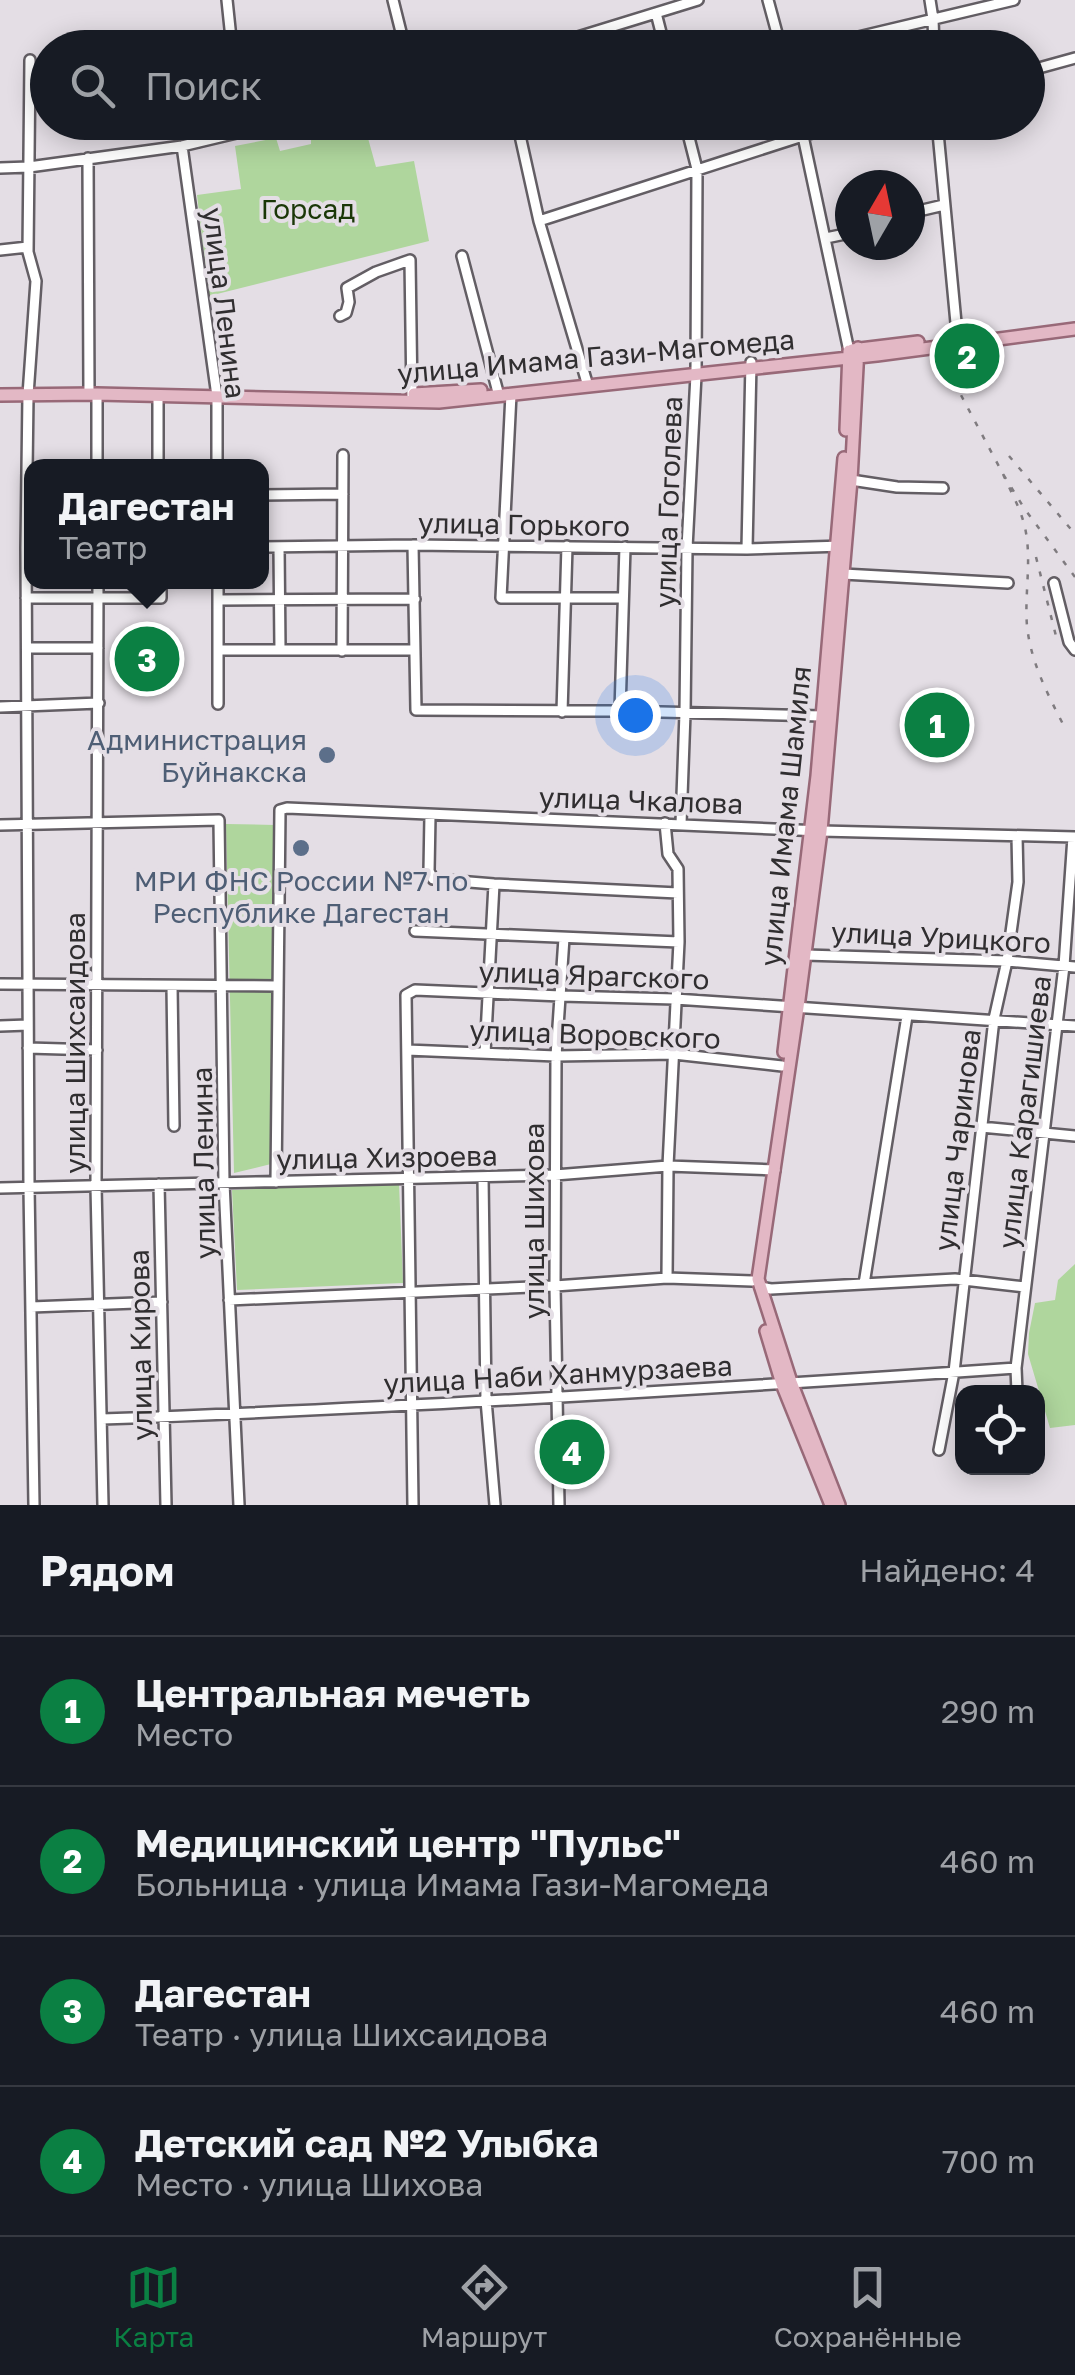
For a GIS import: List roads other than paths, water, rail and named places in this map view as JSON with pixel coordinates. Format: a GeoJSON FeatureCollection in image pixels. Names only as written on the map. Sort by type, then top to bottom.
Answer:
{"type":"FeatureCollection","features":[{"type":"Feature","properties":{"kind":"main road","name":"улица Имама Гази-Магомеда"},"geometry":{"type":"LineString","coordinates":[[216,393],[412,398],[502,393],[1075,326]]}},
{"type":"Feature","properties":{"kind":"main road","name":"улица Имама Шамиля"},"geometry":{"type":"LineString","coordinates":[[831,1505],[786,1383],[756,1284],[816,830],[822,716],[851,480],[854,353]]}},
{"type":"Feature","properties":{"kind":"main road","name":"улица Имама Шамиля"},"geometry":{"type":"LineString","coordinates":[[771,1170],[782,1066],[805,955],[843,574],[841,546],[854,353]]}},
{"type":"Feature","properties":{"kind":"main road"},"geometry":{"type":"LineString","coordinates":[[0,388],[216,393]]}},
{"type":"Feature","properties":{"kind":"main road"},"geometry":{"type":"LineString","coordinates":[[0,396],[28,391]]}},
{"type":"Feature","properties":{"kind":"main road"},"geometry":{"type":"LineString","coordinates":[[92,392],[216,393]]}},
{"type":"Feature","properties":{"kind":"main road","name":"улица Имама Шамиля"},"geometry":{"type":"LineString","coordinates":[[786,1383],[839,1505]]}},
{"type":"Feature","properties":{"kind":"street"},"geometry":{"type":"LineString","coordinates":[[227,0],[230,30]]}},
{"type":"Feature","properties":{"kind":"street"},"geometry":{"type":"LineString","coordinates":[[393,0],[400,30]]}},
{"type":"Feature","properties":{"kind":"street"},"geometry":{"type":"LineString","coordinates":[[601,30],[698,0]]}},
{"type":"Feature","properties":{"kind":"street"},"geometry":{"type":"LineString","coordinates":[[768,0],[776,30]]}},
{"type":"Feature","properties":{"kind":"street"},"geometry":{"type":"LineString","coordinates":[[930,0],[933,30]]}},
{"type":"Feature","properties":{"kind":"street"},"geometry":{"type":"LineString","coordinates":[[887,30],[1014,0]]}},
{"type":"Feature","properties":{"kind":"street"},"geometry":{"type":"LineString","coordinates":[[656,13],[660,30]]}},
{"type":"Feature","properties":{"kind":"street"},"geometry":{"type":"LineString","coordinates":[[1045,66],[1075,58]]}},
{"type":"Feature","properties":{"kind":"street"},"geometry":{"type":"LineString","coordinates":[[28,459],[28,391],[36,281],[28,247],[30,60]]}},
{"type":"Feature","properties":{"kind":"street"},"geometry":{"type":"LineString","coordinates":[[0,168],[208,140]]}},
{"type":"Feature","properties":{"kind":"street"},"geometry":{"type":"LineString","coordinates":[[520,140],[587,383]]}},
{"type":"Feature","properties":{"kind":"street","name":"улица Гоголева"},"geometry":{"type":"LineString","coordinates":[[680,824],[696,372],[697,169],[690,140]]}},
{"type":"Feature","properties":{"kind":"street"},"geometry":{"type":"LineString","coordinates":[[540,221],[787,140]]}},
{"type":"Feature","properties":{"kind":"street","name":"улица Имама Шамиля"},"geometry":{"type":"LineString","coordinates":[[804,140],[854,353]]}},
{"type":"Feature","properties":{"kind":"street"},"geometry":{"type":"LineString","coordinates":[[938,140],[957,341]]}},
{"type":"Feature","properties":{"kind":"street","name":"улица Ленина"},"geometry":{"type":"LineString","coordinates":[[182,146],[216,393],[217,459]]}},
{"type":"Feature","properties":{"kind":"street"},"geometry":{"type":"LineString","coordinates":[[88,158],[97,459]]}},
{"type":"Feature","properties":{"kind":"street"},"geometry":{"type":"LineString","coordinates":[[925,209],[944,205]]}},
{"type":"Feature","properties":{"kind":"street"},"geometry":{"type":"LineString","coordinates":[[826,238],[835,236]]}},
{"type":"Feature","properties":{"kind":"street"},"geometry":{"type":"LineString","coordinates":[[0,250],[28,247]]}},
{"type":"Feature","properties":{"kind":"street"},"geometry":{"type":"LineString","coordinates":[[462,256],[502,393],[501,598],[623,598]]}},
{"type":"Feature","properties":{"kind":"street"},"geometry":{"type":"LineString","coordinates":[[340,316],[346,313],[347,288],[410,260],[412,398]]}},
{"type":"Feature","properties":{"kind":"street"},"geometry":{"type":"LineString","coordinates":[[747,549],[751,366]]}},
{"type":"Feature","properties":{"kind":"street"},"geometry":{"type":"LineString","coordinates":[[158,395],[158,459]]}},
{"type":"Feature","properties":{"kind":"street"},"geometry":{"type":"LineString","coordinates":[[342,650],[343,455]]}},
{"type":"Feature","properties":{"kind":"street"},"geometry":{"type":"LineString","coordinates":[[851,480],[943,488]]}},
{"type":"Feature","properties":{"kind":"street"},"geometry":{"type":"LineString","coordinates":[[269,495],[343,494]]}},
{"type":"Feature","properties":{"kind":"street"},"geometry":{"type":"LineString","coordinates":[[413,544],[416,710],[822,716]]}},
{"type":"Feature","properties":{"kind":"street"},"geometry":{"type":"LineString","coordinates":[[562,712],[567,546]]}},
{"type":"Feature","properties":{"kind":"street","name":"улица Горького"},"geometry":{"type":"LineString","coordinates":[[269,547],[841,546]]}},
{"type":"Feature","properties":{"kind":"street"},"geometry":{"type":"LineString","coordinates":[[279,547],[280,650]]}},
{"type":"Feature","properties":{"kind":"street"},"geometry":{"type":"LineString","coordinates":[[620,711],[625,547]]}},
{"type":"Feature","properties":{"kind":"street"},"geometry":{"type":"LineString","coordinates":[[843,574],[1008,584]]}},
{"type":"Feature","properties":{"kind":"street"},"geometry":{"type":"LineString","coordinates":[[1054,583],[1069,642],[1075,650]]}},
{"type":"Feature","properties":{"kind":"street"},"geometry":{"type":"LineString","coordinates":[[27,589],[34,1505]]}},
{"type":"Feature","properties":{"kind":"street","name":"улица Шихсаидова"},"geometry":{"type":"LineString","coordinates":[[98,589],[96,1186],[104,1505]]}},
{"type":"Feature","properties":{"kind":"street"},"geometry":{"type":"LineString","coordinates":[[26,598],[161,598],[161,589]]}},
{"type":"Feature","properties":{"kind":"street"},"geometry":{"type":"LineString","coordinates":[[218,589],[218,704]]}},
{"type":"Feature","properties":{"kind":"street"},"geometry":{"type":"LineString","coordinates":[[219,600],[415,599]]}},
{"type":"Feature","properties":{"kind":"street"},"geometry":{"type":"LineString","coordinates":[[27,648],[98,648]]}},
{"type":"Feature","properties":{"kind":"street"},"geometry":{"type":"LineString","coordinates":[[219,650],[414,650]]}},
{"type":"Feature","properties":{"kind":"street"},"geometry":{"type":"LineString","coordinates":[[0,706],[99,703]]}},
{"type":"Feature","properties":{"kind":"street","name":"улица Чкалова"},"geometry":{"type":"LineString","coordinates":[[277,986],[278,824],[280,810],[287,808],[1074,837]]}},
{"type":"Feature","properties":{"kind":"street"},"geometry":{"type":"LineString","coordinates":[[430,814],[429,872],[433,879],[678,893]]}},
{"type":"Feature","properties":{"kind":"street","name":"улица Ленина"},"geometry":{"type":"LineString","coordinates":[[98,822],[219,820],[224,1183],[239,1505]]}},
{"type":"Feature","properties":{"kind":"street"},"geometry":{"type":"LineString","coordinates":[[0,825],[98,822]]}},
{"type":"Feature","properties":{"kind":"street"},"geometry":{"type":"LineString","coordinates":[[666,823],[668,854],[678,869],[667,1278]]}},
{"type":"Feature","properties":{"kind":"street","name":"улица Чаринова"},"geometry":{"type":"LineString","coordinates":[[939,1450],[954,1372],[994,1019],[1018,882],[1017,836]]}},
{"type":"Feature","properties":{"kind":"street","name":"улица Карагишиева"},"geometry":{"type":"LineString","coordinates":[[1017,1385],[1043,1133],[1057,1025],[1070,966],[1074,837]]}},
{"type":"Feature","properties":{"kind":"street"},"geometry":{"type":"LineString","coordinates":[[486,1053],[494,884]]}},
{"type":"Feature","properties":{"kind":"street"},"geometry":{"type":"LineString","coordinates":[[415,931],[678,942]]}},
{"type":"Feature","properties":{"kind":"street","name":"улица Шихова"},"geometry":{"type":"LineString","coordinates":[[559,1505],[556,1056],[564,938]]}},
{"type":"Feature","properties":{"kind":"street","name":"улица Урицкого"},"geometry":{"type":"LineString","coordinates":[[805,955],[1070,966]]}},
{"type":"Feature","properties":{"kind":"street"},"geometry":{"type":"LineString","coordinates":[[0,984],[277,986],[276,1182]]}},
{"type":"Feature","properties":{"kind":"street"},"geometry":{"type":"LineString","coordinates":[[172,986],[174,1126]]}},
{"type":"Feature","properties":{"kind":"street","name":"улица Ярагского"},"geometry":{"type":"LineString","coordinates":[[407,1050],[406,995],[415,990],[675,998],[1075,1026]]}},
{"type":"Feature","properties":{"kind":"street"},"geometry":{"type":"LineString","coordinates":[[864,1284],[906,1016]]}},
{"type":"Feature","properties":{"kind":"street"},"geometry":{"type":"LineString","coordinates":[[0,1026],[28,1025]]}},
{"type":"Feature","properties":{"kind":"street"},"geometry":{"type":"LineString","coordinates":[[28,1048],[97,1050]]}},
{"type":"Feature","properties":{"kind":"street"},"geometry":{"type":"LineString","coordinates":[[407,1050],[413,1505]]}},
{"type":"Feature","properties":{"kind":"street","name":"улица Воровского"},"geometry":{"type":"LineString","coordinates":[[407,1050],[556,1056],[674,1054],[782,1066]]}},
{"type":"Feature","properties":{"kind":"street"},"geometry":{"type":"LineString","coordinates":[[981,1127],[1075,1136]]}},
{"type":"Feature","properties":{"kind":"street","name":"улица Хизроева"},"geometry":{"type":"LineString","coordinates":[[0,1188],[483,1178],[668,1166],[771,1170]]}},
{"type":"Feature","properties":{"kind":"street"},"geometry":{"type":"LineString","coordinates":[[483,1178],[486,1400],[494,1505]]}},
{"type":"Feature","properties":{"kind":"street","name":"улица Кирова"},"geometry":{"type":"LineString","coordinates":[[159,1184],[166,1505]]}},
{"type":"Feature","properties":{"kind":"street"},"geometry":{"type":"LineString","coordinates":[[229,1300],[667,1278],[756,1284],[772,1289],[963,1280],[1025,1288]]}},
{"type":"Feature","properties":{"kind":"street"},"geometry":{"type":"LineString","coordinates":[[30,1306],[162,1302]]}},
{"type":"Feature","properties":{"kind":"street","name":"улица Наби Ханмурзаева"},"geometry":{"type":"LineString","coordinates":[[102,1419],[412,1405],[1016,1368]]}},
{"type":"Feature","properties":{"kind":"railway"},"geometry":{"type":"LineString","coordinates":[[954,382],[1024,508],[1075,577]]}},
{"type":"Feature","properties":{"kind":"railway"},"geometry":{"type":"LineString","coordinates":[[1009,456],[1075,534]]}},
{"type":"Feature","properties":{"kind":"railway"},"geometry":{"type":"LineString","coordinates":[[1003,474],[1026,530],[1026,612],[1032,653],[1065,728]]}},
{"type":"Feature","properties":{"kind":"railway"},"geometry":{"type":"LineString","coordinates":[[1036,557],[1057,640]]}},
{"type":"Feature","properties":{"kind":"place","name":"Медицинский центр \"Пульс\""},"geometry":{"type":"Point","coordinates":[967,356]}},
{"type":"Feature","properties":{"kind":"place","name":"Дагестан"},"geometry":{"type":"Point","coordinates":[147,659]}},
{"type":"Feature","properties":{"kind":"place","name":"Центральная мечеть"},"geometry":{"type":"Point","coordinates":[937,725]}},
{"type":"Feature","properties":{"kind":"place","name":"Администрация Буйнакска"},"geometry":{"type":"Point","coordinates":[327,755]}},
{"type":"Feature","properties":{"kind":"place","name":"МРИ ФНС России №7 по Республике Дагестан"},"geometry":{"type":"Point","coordinates":[301,848]}},
{"type":"Feature","properties":{"kind":"place","name":"Детский сад №2 Улыбка"},"geometry":{"type":"Point","coordinates":[572,1452]}},
{"type":"Feature","properties":{"kind":"park label","name":"Горсад"},"geometry":{"type":"Point","coordinates":[308,208]}}]}
